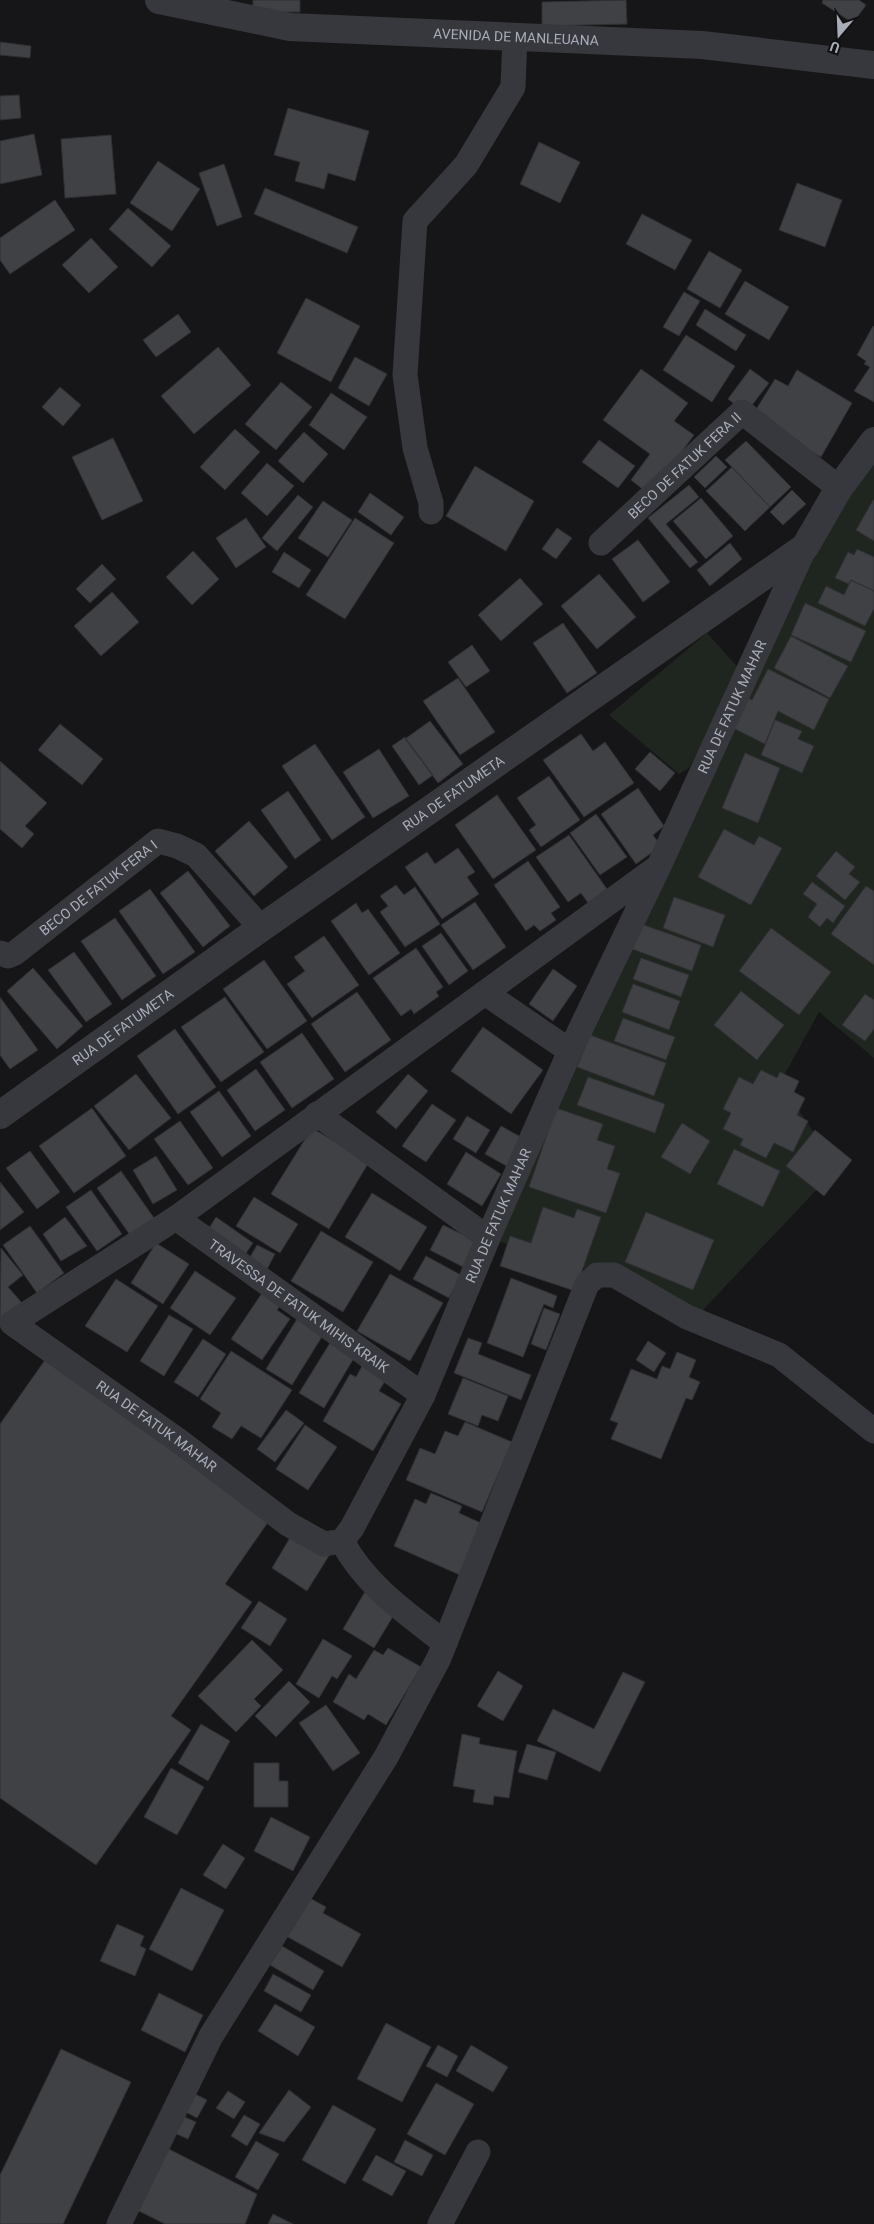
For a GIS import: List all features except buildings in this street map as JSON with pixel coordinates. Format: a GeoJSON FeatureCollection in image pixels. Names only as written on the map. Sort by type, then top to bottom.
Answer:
{"type":"FeatureCollection","features":[{"type":"Feature","properties":{"kind":"street","name":"AVENIDA DE MANLEUANA"},"geometry":{"type":"LineString","coordinates":[[159,0],[290,27],[702,45],[874,65]]}},
{"type":"Feature","properties":{"kind":"street"},"geometry":{"type":"LineString","coordinates":[[431,512],[431,503],[415,448],[405,375],[415,220],[466,165],[513,87],[515,36]]}},
{"type":"Feature","properties":{"kind":"street","name":"BECO DE FATUK FERA II"},"geometry":{"type":"LineString","coordinates":[[601,543],[742,412],[839,488]]}},
{"type":"Feature","properties":{"kind":"street","name":"RUA DE FATUMETA"},"geometry":{"type":"LineString","coordinates":[[0,1115],[261,928],[805,547],[839,488],[874,441]]}},
{"type":"Feature","properties":{"kind":"street","name":"RUA DE FATUK MAHAR"},"geometry":{"type":"LineString","coordinates":[[659,866],[176,1218],[12,1322],[179,1441],[288,1524],[324,1544],[342,1541],[352,1528],[423,1395],[488,1238],[570,1051],[659,866],[805,547]]}},
{"type":"Feature","properties":{"kind":"street","name":"BECO DE FATUK FERA I"},"geometry":{"type":"LineString","coordinates":[[0,953],[8,956],[15,953],[158,841],[177,846],[196,855],[261,928]]}},
{"type":"Feature","properties":{"kind":"street"},"geometry":{"type":"LineString","coordinates":[[485,993],[570,1051]]}},
{"type":"Feature","properties":{"kind":"street"},"geometry":{"type":"LineString","coordinates":[[317,1114],[488,1238]]}},
{"type":"Feature","properties":{"kind":"street","name":"TRAVESSA DE FATUK MIHIS KRAIK"},"geometry":{"type":"LineString","coordinates":[[176,1218],[423,1395]]}},
{"type":"Feature","properties":{"kind":"street"},"geometry":{"type":"LineString","coordinates":[[119,2224],[211,2036],[386,1757],[445,1644],[587,1284],[597,1275],[614,1275],[687,1317],[779,1355],[874,1432]]}},
{"type":"Feature","properties":{"kind":"street"},"geometry":{"type":"LineString","coordinates":[[342,1541],[354,1563],[380,1592],[445,1644]]}},
{"type":"Feature","properties":{"kind":"street"},"geometry":{"type":"LineString","coordinates":[[440,2224],[478,2152]]}},
{"type":"Feature","properties":{"kind":"shaded area"},"geometry":{"type":"Polygon","coordinates":[[[874,441],[874,1058],[819,1012],[780,1083],[838,1167],[702,1311],[599,1273],[488,1238],[805,547],[874,441]]]}},
{"type":"Feature","properties":{"kind":"shaded area"},"geometry":{"type":"Polygon","coordinates":[[[707,633],[742,672],[689,768],[679,774],[609,715],[707,633]]]}}]}
